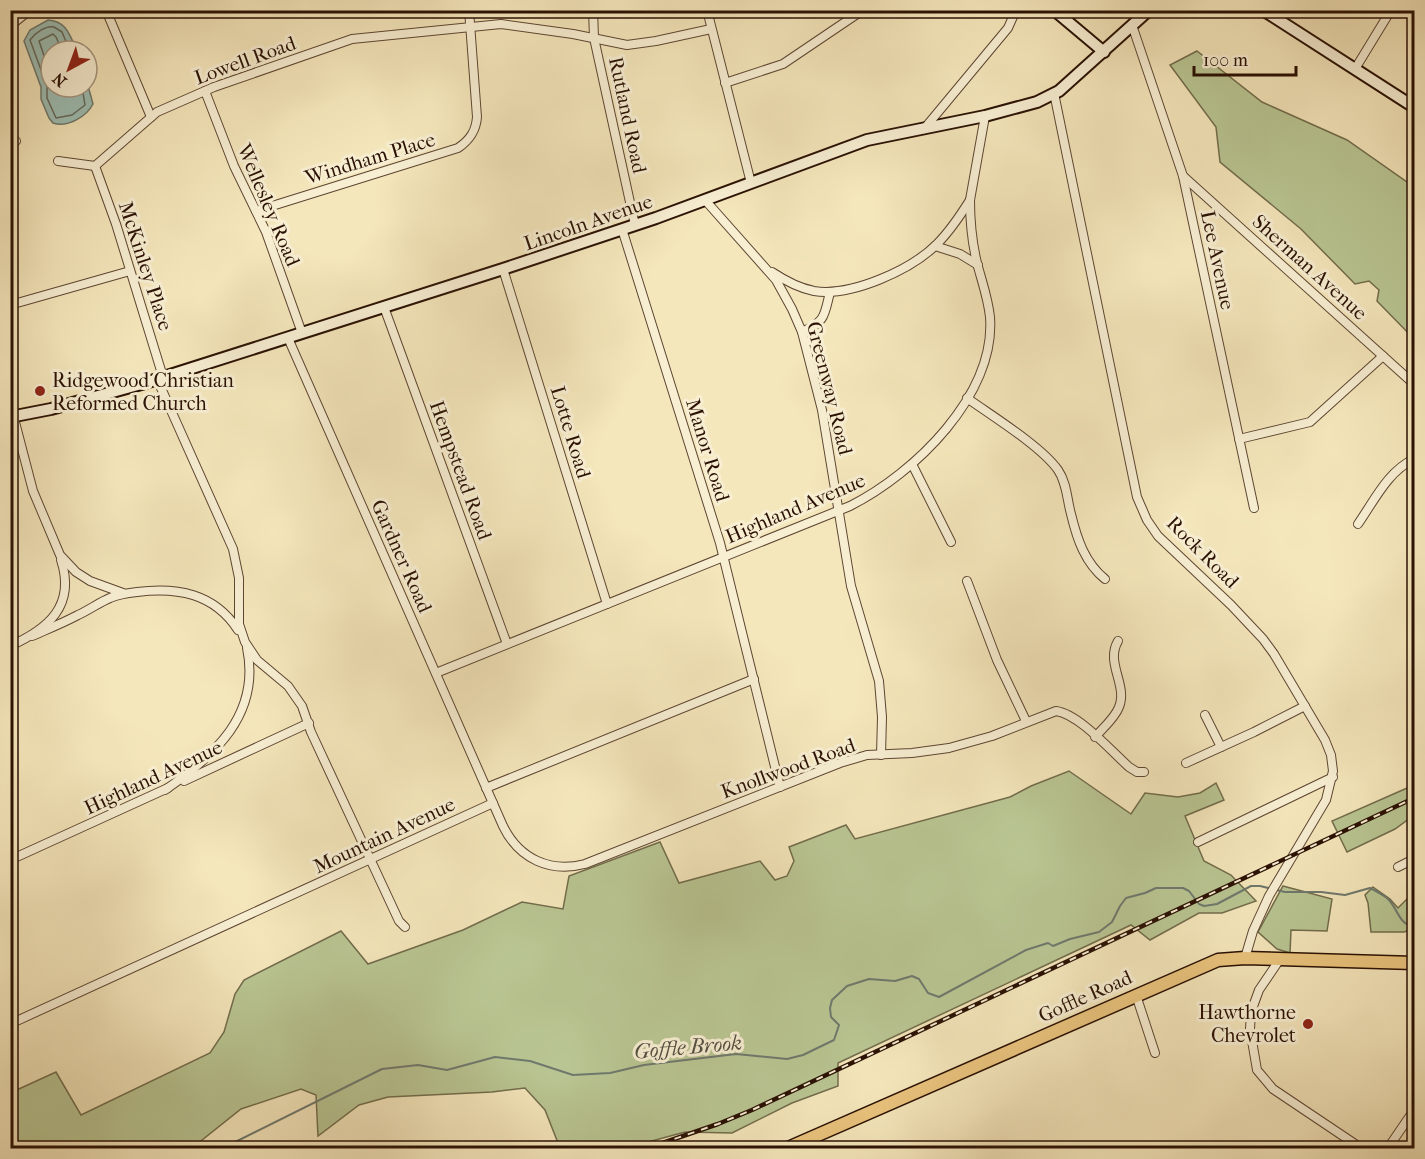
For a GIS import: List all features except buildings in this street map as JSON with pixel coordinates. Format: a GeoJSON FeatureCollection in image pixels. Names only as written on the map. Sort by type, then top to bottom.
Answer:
{"type":"FeatureCollection","features":[{"type":"Feature","properties":{"kind":"main road"},"geometry":{"type":"LineString","coordinates":[[1054,10],[1104,52]]}},
{"type":"Feature","properties":{"kind":"main road","name":"Lincoln Avenue"},"geometry":{"type":"LineString","coordinates":[[12,417],[51,409],[160,378],[503,269],[622,230],[867,141],[985,116],[1037,102],[1054,93],[1104,52],[1149,10]]}},
{"type":"Feature","properties":{"kind":"main road"},"geometry":{"type":"LineString","coordinates":[[1263,10],[1414,107]]}},
{"type":"Feature","properties":{"kind":"main road","name":"Goffle Road"},"geometry":{"type":"LineString","coordinates":[[788,1149],[1218,960],[1245,958],[1414,963]]}},
{"type":"Feature","properties":{"kind":"street"},"geometry":{"type":"LineString","coordinates":[[10,26],[30,10]]}},
{"type":"Feature","properties":{"kind":"street"},"geometry":{"type":"LineString","coordinates":[[106,10],[151,117]]}},
{"type":"Feature","properties":{"kind":"street"},"geometry":{"type":"LineString","coordinates":[[469,10],[470,26]]}},
{"type":"Feature","properties":{"kind":"street","name":"Rutland Road"},"geometry":{"type":"LineString","coordinates":[[593,10],[594,38],[635,225]]}},
{"type":"Feature","properties":{"kind":"street"},"geometry":{"type":"LineString","coordinates":[[707,10],[751,183]]}},
{"type":"Feature","properties":{"kind":"street"},"geometry":{"type":"LineString","coordinates":[[725,83],[783,64],[863,10]]}},
{"type":"Feature","properties":{"kind":"street"},"geometry":{"type":"LineString","coordinates":[[1355,69],[1391,10]]}},
{"type":"Feature","properties":{"kind":"street"},"geometry":{"type":"LineString","coordinates":[[924,129],[1008,28],[1014,11]]}},
{"type":"Feature","properties":{"kind":"street","name":"Lowell Road"},"geometry":{"type":"LineString","coordinates":[[95,166],[157,112],[205,91],[352,39],[501,24],[627,45],[711,29]]}},
{"type":"Feature","properties":{"kind":"street","name":"Lee Avenue"},"geometry":{"type":"LineString","coordinates":[[1132,25],[1183,176],[1254,508]]}},
{"type":"Feature","properties":{"kind":"street","name":"Windham Place"},"geometry":{"type":"LineString","coordinates":[[256,211],[458,148],[465,143],[474,133],[477,117],[470,26]]}},
{"type":"Feature","properties":{"kind":"street","name":"Wellesley Road"},"geometry":{"type":"LineString","coordinates":[[205,91],[234,166],[256,211],[302,333]]}},
{"type":"Feature","properties":{"kind":"street","name":"Rock Road"},"geometry":{"type":"LineString","coordinates":[[1054,93],[1137,497],[1143,514],[1158,536],[1253,627],[1274,654],[1329,748],[1333,764],[1333,777],[1326,800],[1262,909],[1245,958]]}},
{"type":"Feature","properties":{"kind":"street","name":"Highland Avenue"},"geometry":{"type":"LineString","coordinates":[[436,673],[839,510],[876,492],[912,465],[947,428],[967,398],[979,375],[989,338],[988,302],[971,231],[970,200],[985,116]]}},
{"type":"Feature","properties":{"kind":"street"},"geometry":{"type":"LineString","coordinates":[[58,161],[95,166]]}},
{"type":"Feature","properties":{"kind":"street","name":"McKinley Place"},"geometry":{"type":"LineString","coordinates":[[95,166],[130,271],[160,378],[233,549],[239,578],[238,624],[245,642],[257,660],[288,686],[302,706],[370,860],[399,921],[405,927]]}},
{"type":"Feature","properties":{"kind":"street","name":"Sherman Avenue"},"geometry":{"type":"LineString","coordinates":[[1183,176],[1414,384]]}},
{"type":"Feature","properties":{"kind":"street","name":"Greenway Road"},"geometry":{"type":"LineString","coordinates":[[705,200],[764,266],[785,294],[802,332],[822,410],[851,586],[879,681],[882,717],[880,755]]}},
{"type":"Feature","properties":{"kind":"street"},"geometry":{"type":"LineString","coordinates":[[764,266],[798,286],[814,291],[830,292],[854,288],[883,278],[913,262],[935,246],[959,218],[970,200]]}},
{"type":"Feature","properties":{"kind":"street","name":"Manor Road"},"geometry":{"type":"LineString","coordinates":[[622,230],[723,557],[780,787]]}},
{"type":"Feature","properties":{"kind":"street"},"geometry":{"type":"LineString","coordinates":[[935,246],[960,254],[978,266]]}},
{"type":"Feature","properties":{"kind":"street","name":"Lotte Road"},"geometry":{"type":"LineString","coordinates":[[503,269],[607,604]]}},
{"type":"Feature","properties":{"kind":"street"},"geometry":{"type":"LineString","coordinates":[[10,305],[130,271]]}},
{"type":"Feature","properties":{"kind":"street"},"geometry":{"type":"LineString","coordinates":[[802,332],[817,325],[824,316],[830,292]]}},
{"type":"Feature","properties":{"kind":"street","name":"Hempstead Road"},"geometry":{"type":"LineString","coordinates":[[384,307],[507,644]]}},
{"type":"Feature","properties":{"kind":"street","name":"Gardner Road"},"geometry":{"type":"LineString","coordinates":[[288,338],[486,788]]}},
{"type":"Feature","properties":{"kind":"street"},"geometry":{"type":"LineString","coordinates":[[1239,439],[1310,423],[1383,356]]}},
{"type":"Feature","properties":{"kind":"street"},"geometry":{"type":"LineString","coordinates":[[967,398],[1021,437],[1058,470],[1083,549],[1090,565],[1105,579]]}},
{"type":"Feature","properties":{"kind":"street"},"geometry":{"type":"LineString","coordinates":[[10,403],[33,491],[60,555],[65,578],[63,598],[54,616],[48,624],[32,636]]}},
{"type":"Feature","properties":{"kind":"street"},"geometry":{"type":"LineString","coordinates":[[1358,524],[1391,476],[1414,459]]}},
{"type":"Feature","properties":{"kind":"street"},"geometry":{"type":"LineString","coordinates":[[912,465],[951,542]]}},
{"type":"Feature","properties":{"kind":"street"},"geometry":{"type":"LineString","coordinates":[[60,555],[76,572],[90,581],[124,593]]}},
{"type":"Feature","properties":{"kind":"street"},"geometry":{"type":"LineString","coordinates":[[967,581],[997,660],[1026,722]]}},
{"type":"Feature","properties":{"kind":"street"},"geometry":{"type":"LineString","coordinates":[[10,646],[124,593],[160,589],[192,595],[213,604],[224,612],[245,642],[249,666],[246,696],[241,711],[220,745],[207,758],[165,790]]}},
{"type":"Feature","properties":{"kind":"street"},"geometry":{"type":"LineString","coordinates":[[1095,737],[1120,706],[1120,692],[1113,658],[1118,641]]}},
{"type":"Feature","properties":{"kind":"street"},"geometry":{"type":"LineString","coordinates":[[493,803],[486,788],[754,679]]}},
{"type":"Feature","properties":{"kind":"street"},"geometry":{"type":"LineString","coordinates":[[1186,763],[1305,706]]}},
{"type":"Feature","properties":{"kind":"street","name":"Knollwood Road"},"geometry":{"type":"LineString","coordinates":[[493,803],[507,836],[524,854],[541,863],[569,867],[613,854],[840,763],[867,755],[949,748],[992,736],[1053,711],[1059,711],[1074,718],[1129,767],[1137,772],[1144,772]]}},
{"type":"Feature","properties":{"kind":"street"},"geometry":{"type":"LineString","coordinates":[[1205,715],[1221,747]]}},
{"type":"Feature","properties":{"kind":"street","name":"Highland Avenue"},"geometry":{"type":"LineString","coordinates":[[10,860],[309,723]]}},
{"type":"Feature","properties":{"kind":"street"},"geometry":{"type":"LineString","coordinates":[[1198,842],[1333,777]]}},
{"type":"Feature","properties":{"kind":"street","name":"Mountain Avenue"},"geometry":{"type":"LineString","coordinates":[[10,1024],[493,803]]}},
{"type":"Feature","properties":{"kind":"street"},"geometry":{"type":"LineString","coordinates":[[1398,867],[1414,859]]}},
{"type":"Feature","properties":{"kind":"street"},"geometry":{"type":"LineString","coordinates":[[1280,959],[1259,990],[1251,1012],[1250,1029],[1257,1070],[1273,1089],[1361,1149]]}},
{"type":"Feature","properties":{"kind":"street"},"geometry":{"type":"LineString","coordinates":[[1136,995],[1155,1053]]}},
{"type":"Feature","properties":{"kind":"street"},"geometry":{"type":"LineString","coordinates":[[1388,1149],[1414,1110]]}},
{"type":"Feature","properties":{"kind":"green space"},"geometry":{"type":"Polygon","coordinates":[[[1197,51],[1262,102],[1347,140],[1414,187],[1414,339],[1377,301],[1379,290],[1369,281],[1355,284],[1301,229],[1220,162],[1216,127],[1170,65],[1197,51]]]}},
{"type":"Feature","properties":{"kind":"green space"},"geometry":{"type":"Polygon","coordinates":[[[1069,771],[1131,814],[1145,793],[1178,797],[1200,793],[1216,783],[1224,800],[1185,816],[1204,861],[1231,875],[1256,901],[1222,913],[1199,913],[1150,940],[1131,925],[838,1063],[838,1086],[792,1103],[732,1133],[685,1132],[626,1148],[560,1148],[545,1110],[525,1088],[492,1092],[388,1097],[359,1105],[318,1136],[316,1095],[301,1089],[241,1109],[192,1148],[11,1148],[10,1093],[56,1072],[81,1115],[210,1053],[224,1032],[235,994],[244,980],[341,931],[368,964],[463,930],[522,902],[563,909],[569,876],[660,842],[679,883],[760,861],[775,880],[787,876],[794,861],[789,847],[846,825],[855,839],[1010,797],[1069,771]]]}},
{"type":"Feature","properties":{"kind":"green space"},"geometry":{"type":"Polygon","coordinates":[[[1414,785],[1414,815],[1395,829],[1347,852],[1332,821],[1414,785]]]}},
{"type":"Feature","properties":{"kind":"green space"},"geometry":{"type":"Polygon","coordinates":[[[1283,886],[1332,899],[1327,931],[1291,930],[1290,953],[1277,949],[1258,932],[1283,886]]]}},
{"type":"Feature","properties":{"kind":"green space"},"geometry":{"type":"Polygon","coordinates":[[[1373,887],[1398,908],[1414,892],[1414,929],[1404,932],[1371,932],[1365,895],[1373,887]]]}},
{"type":"Feature","properties":{"kind":"water"},"geometry":{"type":"Polygon","coordinates":[[[48,20],[54,21],[64,26],[72,39],[39,39],[39,82],[24,41],[30,30],[48,20]]]}},
{"type":"Feature","properties":{"kind":"water"},"geometry":{"type":"Polygon","coordinates":[[[41,99],[92,99],[93,104],[82,117],[76,120],[59,124],[53,123],[41,99]]]}},
{"type":"Feature","properties":{"kind":"waterway","name":"Goffle Brook"},"geometry":{"type":"LineString","coordinates":[[223,1148],[382,1069],[418,1065],[447,1070],[495,1057],[530,1061],[573,1075],[610,1073],[644,1065],[736,1054],[787,1059],[803,1055],[834,1040],[839,1025],[831,1017],[830,1008],[832,1000],[847,986],[869,979],[895,981],[912,976],[919,979],[928,993],[939,997],[1026,950],[1048,943],[1053,946],[1099,932],[1112,922],[1126,898],[1156,888],[1183,888],[1204,906],[1217,904],[1251,886],[1285,892],[1345,895],[1370,888],[1387,898],[1401,919],[1414,927]]}},
{"type":"Feature","properties":{"kind":"railway"},"geometry":{"type":"LineString","coordinates":[[648,1148],[752,1110],[1414,798]]}},
{"type":"Feature","properties":{"kind":"place","name":"Ridgewood Christian Reformed Church"},"geometry":{"type":"Point","coordinates":[40,391]}},
{"type":"Feature","properties":{"kind":"place","name":"Hawthorne Chevrolet"},"geometry":{"type":"Point","coordinates":[1308,1024]}}]}
